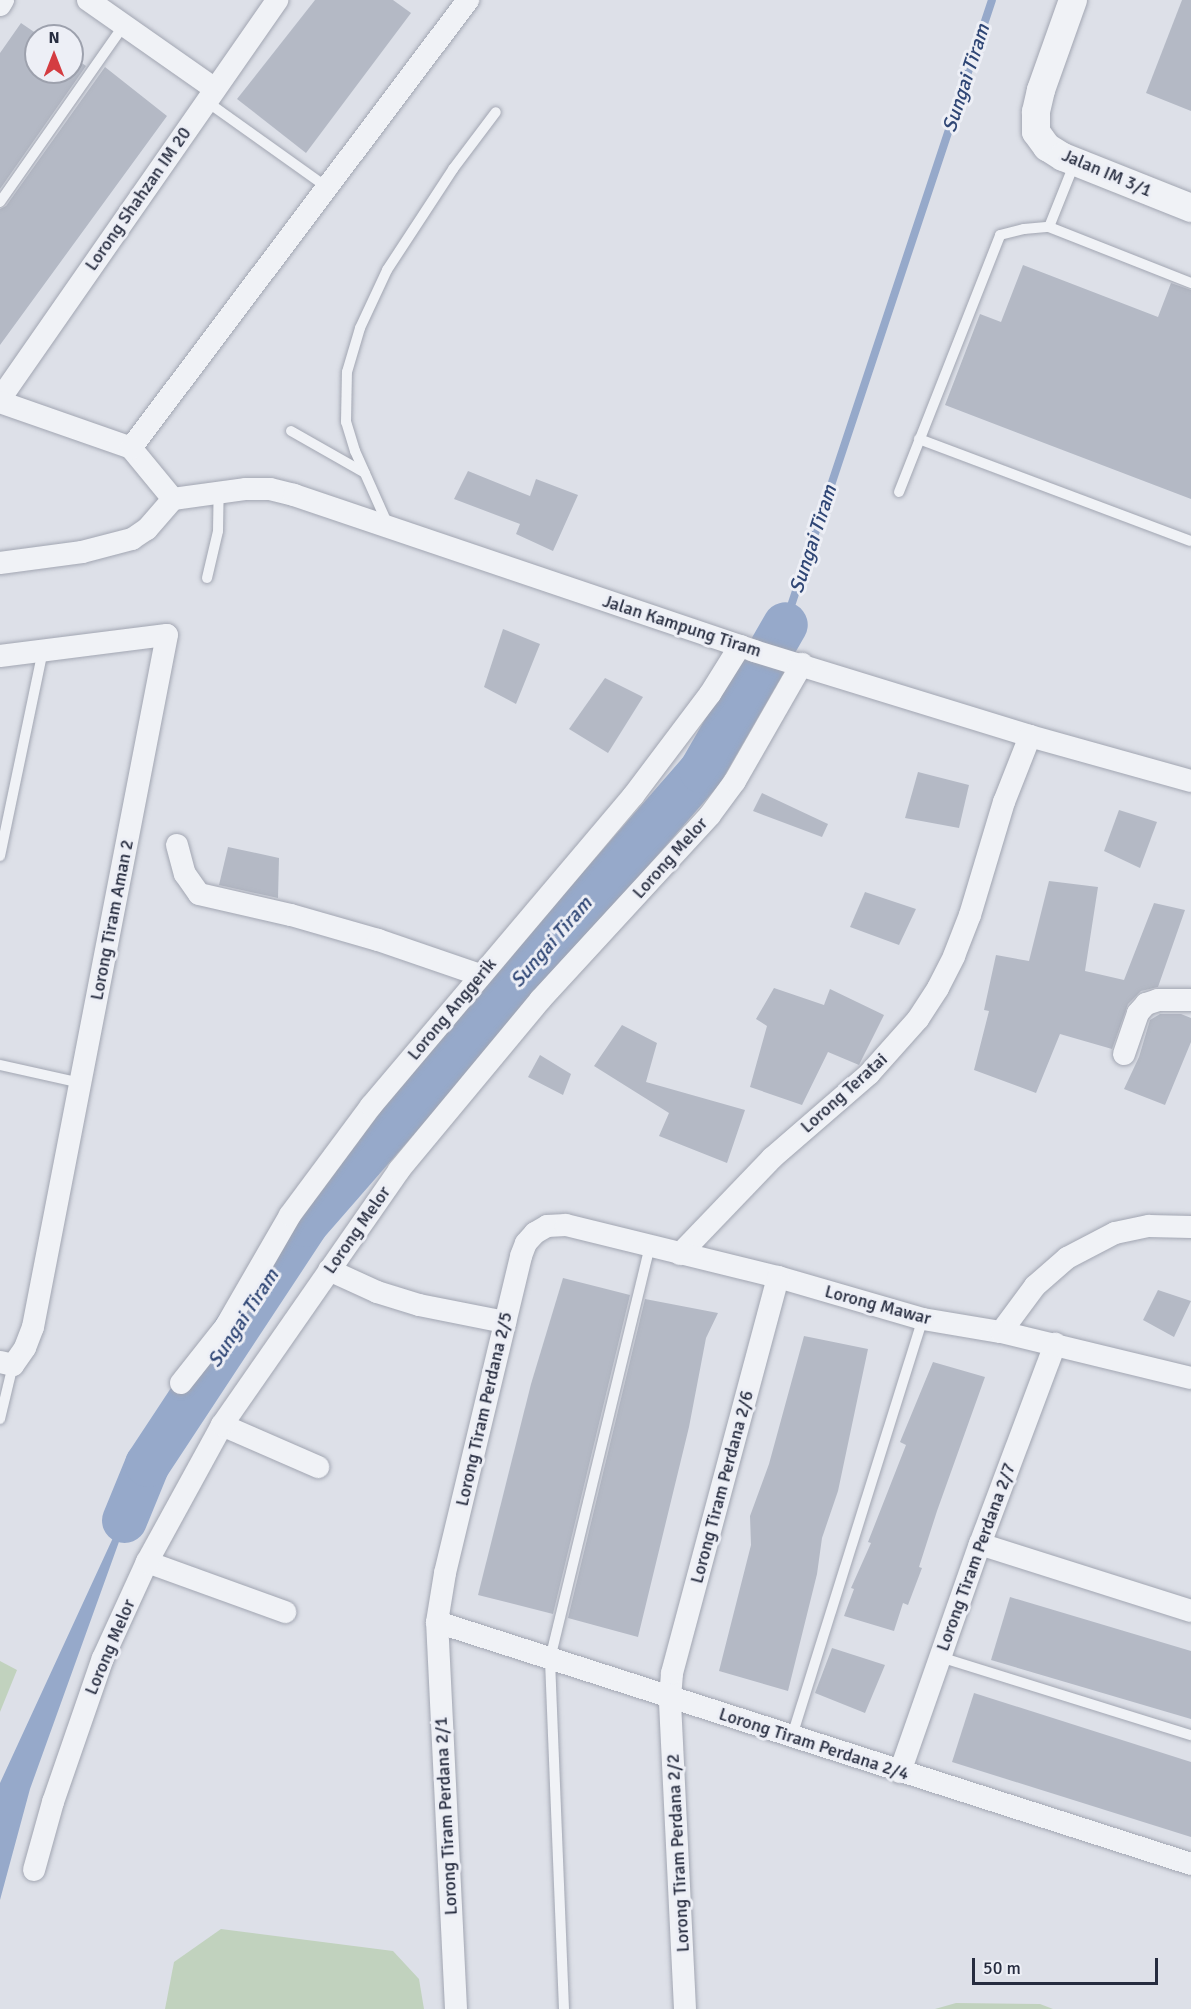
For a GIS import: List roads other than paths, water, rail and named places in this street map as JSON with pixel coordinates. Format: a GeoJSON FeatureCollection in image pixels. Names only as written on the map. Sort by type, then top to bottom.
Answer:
{"type":"FeatureCollection","features":[{"type":"Feature","properties":{"kind":"street"},"geometry":{"type":"LineString","coordinates":[[0,4],[3,0]]}},
{"type":"Feature","properties":{"kind":"street"},"geometry":{"type":"LineString","coordinates":[[88,0],[210,95]]}},
{"type":"Feature","properties":{"kind":"street","name":"Lorong Shahzan IM 20"},"geometry":{"type":"LineString","coordinates":[[0,400],[278,0]]}},
{"type":"Feature","properties":{"kind":"street"},"geometry":{"type":"LineString","coordinates":[[131,448],[468,0]]}},
{"type":"Feature","properties":{"kind":"street","name":"Jalan IM 3/1"},"geometry":{"type":"LineString","coordinates":[[1073,0],[1041,90],[1036,112],[1036,132],[1047,147],[1075,162],[1191,208]]}},
{"type":"Feature","properties":{"kind":"street"},"geometry":{"type":"LineString","coordinates":[[0,400],[131,448],[173,499],[147,529],[132,539],[82,552],[0,562]]}},
{"type":"Feature","properties":{"kind":"street","name":"Jalan Kampung Tiram"},"geometry":{"type":"LineString","coordinates":[[173,499],[219,492],[270,489],[294,495],[747,648],[1030,736],[1191,781]]}},
{"type":"Feature","properties":{"kind":"street","name":"Lorong Tiram Aman 2"},"geometry":{"type":"LineString","coordinates":[[0,656],[167,635],[33,1327],[25,1348],[7,1363]]}},
{"type":"Feature","properties":{"kind":"street","name":"Lorong Anggerik"},"geometry":{"type":"LineString","coordinates":[[181,1383],[226,1326],[290,1215],[371,1106],[633,796],[747,648]]}},
{"type":"Feature","properties":{"kind":"street","name":"Lorong Melor"},"geometry":{"type":"LineString","coordinates":[[34,1870],[52,1802],[103,1658],[147,1562],[222,1425],[399,1170],[540,1000],[710,814],[735,781],[793,662]]}},
{"type":"Feature","properties":{"kind":"street","name":"Lorong Teratai"},"geometry":{"type":"LineString","coordinates":[[680,1254],[772,1158],[869,1074],[918,1019],[938,988],[954,956],[970,915],[1004,802],[1030,736]]}},
{"type":"Feature","properties":{"kind":"street"},"geometry":{"type":"LineString","coordinates":[[177,845],[185,874],[199,894],[335,927],[480,975]]}},
{"type":"Feature","properties":{"kind":"street"},"geometry":{"type":"LineString","coordinates":[[1124,1054],[1138,1013],[1146,1004],[1158,1000],[1191,1000]]}},
{"type":"Feature","properties":{"kind":"street","name":"Lorong Mawar"},"geometry":{"type":"LineString","coordinates":[[566,1225],[778,1277],[923,1319],[1001,1332],[1191,1378]]}},
{"type":"Feature","properties":{"kind":"street","name":"Lorong Tiram Perdana 2/5"},"geometry":{"type":"LineString","coordinates":[[437,1622],[445,1573],[526,1243],[535,1233],[548,1226],[566,1225]]}},
{"type":"Feature","properties":{"kind":"street"},"geometry":{"type":"LineString","coordinates":[[1001,1332],[1035,1286],[1067,1258],[1115,1233],[1149,1226],[1191,1227]]}},
{"type":"Feature","properties":{"kind":"street"},"geometry":{"type":"LineString","coordinates":[[329,1270],[377,1292],[419,1305],[505,1322]]}},
{"type":"Feature","properties":{"kind":"street","name":"Lorong Tiram Perdana 2/6"},"geometry":{"type":"LineString","coordinates":[[670,1697],[672,1673],[778,1277]]}},
{"type":"Feature","properties":{"kind":"street","name":"Lorong Tiram Perdana 2/7"},"geometry":{"type":"LineString","coordinates":[[900,1772],[980,1544],[1055,1344]]}},
{"type":"Feature","properties":{"kind":"street"},"geometry":{"type":"LineString","coordinates":[[222,1425],[318,1467]]}},
{"type":"Feature","properties":{"kind":"street"},"geometry":{"type":"LineString","coordinates":[[980,1544],[1191,1611]]}},
{"type":"Feature","properties":{"kind":"street"},"geometry":{"type":"LineString","coordinates":[[147,1562],[285,1612]]}},
{"type":"Feature","properties":{"kind":"street","name":"Lorong Tiram Perdana 2/4"},"geometry":{"type":"LineString","coordinates":[[437,1622],[1191,1864]]}},
{"type":"Feature","properties":{"kind":"street","name":"Lorong Tiram Perdana 2/1"},"geometry":{"type":"LineString","coordinates":[[437,1622],[456,2009]]}},
{"type":"Feature","properties":{"kind":"street","name":"Lorong Tiram Perdana 2/2"},"geometry":{"type":"LineString","coordinates":[[670,1697],[685,2009]]}},
{"type":"Feature","properties":{"kind":"lane"},"geometry":{"type":"LineString","coordinates":[[0,202],[124,26]]}},
{"type":"Feature","properties":{"kind":"lane"},"geometry":{"type":"LineString","coordinates":[[210,95],[328,189]]}},
{"type":"Feature","properties":{"kind":"lane"},"geometry":{"type":"LineString","coordinates":[[389,528],[373,486],[365,474],[346,422],[344,399],[347,372],[360,328],[387,270],[496,112]]}},
{"type":"Feature","properties":{"kind":"lane"},"geometry":{"type":"LineString","coordinates":[[1049,227],[1075,162]]}},
{"type":"Feature","properties":{"kind":"lane"},"geometry":{"type":"LineString","coordinates":[[899,492],[1000,235],[1024,229],[1049,227],[1191,283]]}},
{"type":"Feature","properties":{"kind":"lane"},"geometry":{"type":"LineString","coordinates":[[291,431],[365,474]]}},
{"type":"Feature","properties":{"kind":"lane"},"geometry":{"type":"LineString","coordinates":[[919,439],[1191,541]]}},
{"type":"Feature","properties":{"kind":"lane"},"geometry":{"type":"LineString","coordinates":[[207,578],[218,531],[219,492]]}},
{"type":"Feature","properties":{"kind":"lane"},"geometry":{"type":"LineString","coordinates":[[0,856],[43,651]]}},
{"type":"Feature","properties":{"kind":"lane"},"geometry":{"type":"LineString","coordinates":[[0,1065],[81,1083]]}},
{"type":"Feature","properties":{"kind":"lane"},"geometry":{"type":"LineString","coordinates":[[564,2009],[550,1659],[650,1245]]}},
{"type":"Feature","properties":{"kind":"lane"},"geometry":{"type":"LineString","coordinates":[[792,1736],[923,1319]]}},
{"type":"Feature","properties":{"kind":"lane"},"geometry":{"type":"LineString","coordinates":[[0,1419],[7,1363]]}},
{"type":"Feature","properties":{"kind":"lane"},"geometry":{"type":"LineString","coordinates":[[940,1657],[1191,1736]]}},
{"type":"Feature","properties":{"kind":"water"},"geometry":{"type":"Polygon","coordinates":[[[147,1464],[30,1789],[0,1900],[0,1783],[147,1464]]]}},
{"type":"Feature","properties":{"kind":"waterway","name":"Sungai Tiram"},"geometry":{"type":"LineString","coordinates":[[785,624],[992,0]]}},
{"type":"Feature","properties":{"kind":"waterway","name":"Sungai Tiram"},"geometry":{"type":"LineString","coordinates":[[124,1520],[147,1464],[305,1224],[701,770],[785,624]]}}]}
